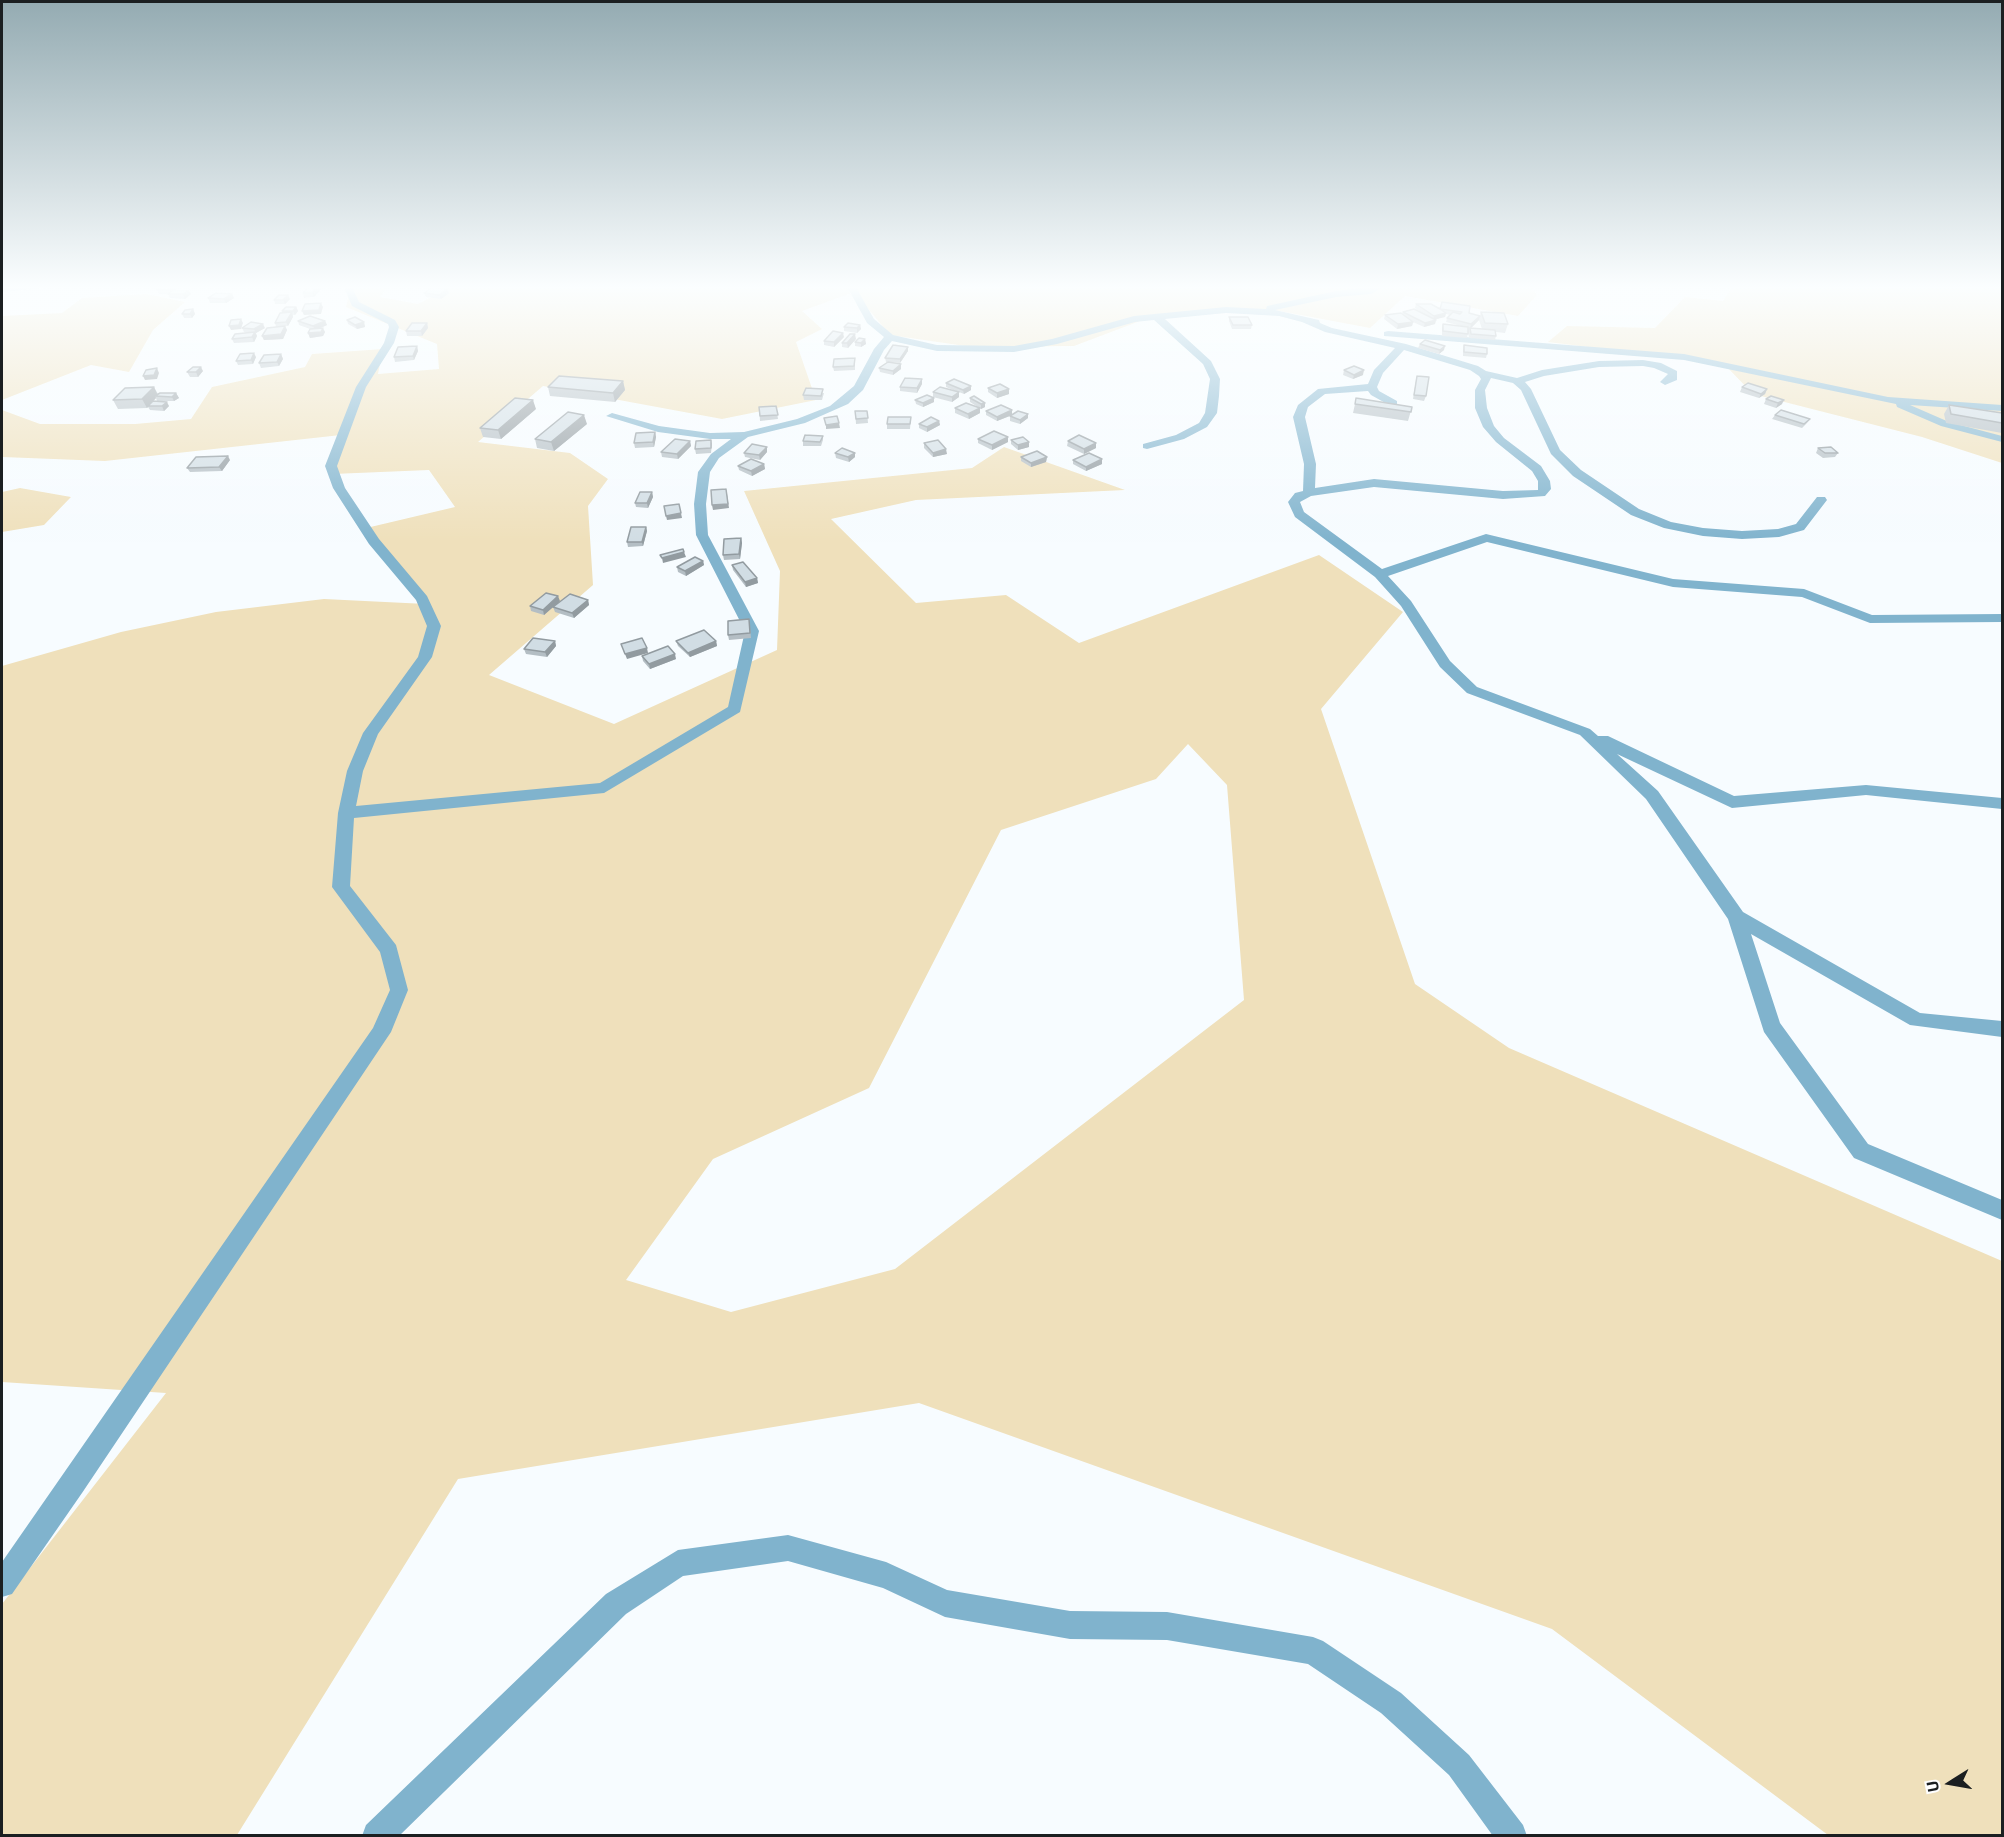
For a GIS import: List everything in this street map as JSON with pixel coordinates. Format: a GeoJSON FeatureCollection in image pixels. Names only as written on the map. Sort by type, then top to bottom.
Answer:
{"type":"FeatureCollection","features":[{"type":"Feature","properties":{"kind":"street"},"geometry":{"type":"LineString","coordinates":[[2,1584],[73,1484],[381,1032],[399,990],[389,951],[341,887],[346,813],[355,771],[371,733],[425,657],[434,626],[422,599],[374,541],[339,488],[331,466],[361,387],[372,371]]}},
{"type":"Feature","properties":{"kind":"street"},"geometry":{"type":"LineString","coordinates":[[612,416],[658,429],[710,436],[744,435],[801,421],[834,408],[859,388],[868,371]]}},
{"type":"Feature","properties":{"kind":"street"},"geometry":{"type":"LineString","coordinates":[[1147,446],[1180,437],[1203,425],[1211,413],[1214,396],[1215,379],[1211,371]]}},
{"type":"Feature","properties":{"kind":"street"},"geometry":{"type":"LineString","coordinates":[[1372,387],[1379,371]]}},
{"type":"Feature","properties":{"kind":"street"},"geometry":{"type":"LineString","coordinates":[[1478,371],[1486,379],[1479,390],[1480,408],[1489,427],[1500,440],[1537,469],[1544,481],[1545,489],[1541,493],[1503,495],[1374,483],[1310,493],[1299,496],[1294,502],[1299,514],[1380,574],[1406,604],[1445,664],[1472,690],[1585,732],[1732,802],[1866,790],[2002,802]]}},
{"type":"Feature","properties":{"kind":"street"},"geometry":{"type":"LineString","coordinates":[[1517,381],[1556,371]]}},
{"type":"Feature","properties":{"kind":"street"},"geometry":{"type":"LineString","coordinates":[[1665,382],[1673,378],[1673,373],[1668,371]]}},
{"type":"Feature","properties":{"kind":"street"},"geometry":{"type":"LineString","coordinates":[[1749,371],[1888,400],[2002,408]]}},
{"type":"Feature","properties":{"kind":"street"},"geometry":{"type":"LineString","coordinates":[[1483,374],[1502,376],[1517,381],[1526,388],[1555,452],[1562,459],[1606,495],[1635,512],[1668,525],[1703,532],[1742,535],[1779,533],[1800,527],[1821,500]]}},
{"type":"Feature","properties":{"kind":"street"},"geometry":{"type":"LineString","coordinates":[[1372,387],[1376,393],[1393,403]]}},
{"type":"Feature","properties":{"kind":"street"},"geometry":{"type":"LineString","coordinates":[[1310,493],[1310,464],[1299,417],[1304,405],[1322,391],[1372,387]]}},
{"type":"Feature","properties":{"kind":"street"},"geometry":{"type":"LineString","coordinates":[[1888,400],[1945,424],[2002,439]]}},
{"type":"Feature","properties":{"kind":"street"},"geometry":{"type":"LineString","coordinates":[[346,813],[604,788],[735,709],[752,631],[702,535],[700,504],[704,472],[715,456],[744,435]]}},
{"type":"Feature","properties":{"kind":"street"},"geometry":{"type":"LineString","coordinates":[[1380,574],[1486,538],[1673,583],[1804,593],[1870,619],[2002,618]]}},
{"type":"Feature","properties":{"kind":"street"},"geometry":{"type":"LineString","coordinates":[[1585,732],[1652,795],[1737,917],[1771,1026],[1861,1151],[2002,1210]]}},
{"type":"Feature","properties":{"kind":"street"},"geometry":{"type":"LineString","coordinates":[[1737,917],[1917,1020],[2002,1029]]}},
{"type":"Feature","properties":{"kind":"street"},"geometry":{"type":"LineString","coordinates":[[376,1836],[615,1604],[678,1563],[788,1548],[886,1575],[945,1603],[1070,1625],[1167,1626],[1313,1652],[1391,1703],[1450,1757],[1512,1836]]}},
{"type":"Feature","properties":{"kind":"shaded area"},"geometry":{"type":"Polygon","coordinates":[[[2,371],[76,371],[2,400],[2,371]]]}},
{"type":"Feature","properties":{"kind":"shaded area"},"geometry":{"type":"Polygon","coordinates":[[[288,371],[379,371],[378,374],[418,371],[806,371],[816,400],[722,419],[543,386],[478,442],[570,453],[608,479],[588,506],[593,585],[489,675],[614,724],[777,650],[780,571],[744,491],[972,468],[1004,447],[1125,490],[916,500],[831,519],[916,603],[1006,595],[1079,643],[1319,555],[1403,612],[1321,709],[1415,984],[1509,1048],[2002,1261],[2002,1835],[1828,1835],[1552,1629],[919,1403],[458,1479],[237,1835],[2,1835],[2,1604],[166,1393],[2,1382],[2,666],[121,632],[216,612],[324,599],[426,604],[362,529],[455,507],[429,470],[333,474],[341,435],[105,461],[2,457],[2,410],[40,424],[135,424],[191,419],[212,387],[288,371]],[[1188,744],[1156,779],[1001,830],[869,1088],[713,1159],[626,1280],[731,1312],[895,1269],[1244,1000],[1227,785],[1188,744]]]}},
{"type":"Feature","properties":{"kind":"shaded area"},"geometry":{"type":"Polygon","coordinates":[[[1731,371],[2002,371],[2002,463],[1922,437],[1753,394],[1731,371]]]}},
{"type":"Feature","properties":{"kind":"shaded area"},"geometry":{"type":"Polygon","coordinates":[[[20,488],[71,497],[44,525],[2,532],[2,492],[20,488]]]}},
{"type":"Feature","properties":{"kind":"building"},"geometry":{"type":"Polygon","coordinates":[[[146,371],[156,371],[154,375],[143,376],[146,371]]]}},
{"type":"Feature","properties":{"kind":"building"},"geometry":{"type":"Polygon","coordinates":[[[1345,371],[1363,371],[1354,375],[1345,371]]]}},
{"type":"Feature","properties":{"kind":"building"},"geometry":{"type":"Polygon","coordinates":[[[559,376],[623,381],[613,393],[548,387],[559,376]]]}},
{"type":"Feature","properties":{"kind":"building"},"geometry":{"type":"Polygon","coordinates":[[[1417,376],[1429,377],[1426,396],[1414,395],[1417,376]]]}},
{"type":"Feature","properties":{"kind":"building"},"geometry":{"type":"Polygon","coordinates":[[[905,378],[922,379],[917,388],[900,387],[905,378]]]}},
{"type":"Feature","properties":{"kind":"building"},"geometry":{"type":"Polygon","coordinates":[[[954,379],[971,386],[963,390],[946,383],[954,379]]]}},
{"type":"Feature","properties":{"kind":"building"},"geometry":{"type":"Polygon","coordinates":[[[1748,383],[1767,389],[1761,394],[1742,387],[1748,383]]]}},
{"type":"Feature","properties":{"kind":"building"},"geometry":{"type":"Polygon","coordinates":[[[1000,384],[1009,389],[997,393],[988,388],[1000,384]]]}},
{"type":"Feature","properties":{"kind":"building"},"geometry":{"type":"Polygon","coordinates":[[[154,387],[142,399],[113,400],[125,388],[154,387]]]}},
{"type":"Feature","properties":{"kind":"building"},"geometry":{"type":"Polygon","coordinates":[[[940,387],[959,392],[952,397],[933,392],[940,387]]]}},
{"type":"Feature","properties":{"kind":"building"},"geometry":{"type":"Polygon","coordinates":[[[806,388],[823,389],[821,396],[803,395],[806,388]]]}},
{"type":"Feature","properties":{"kind":"building"},"geometry":{"type":"Polygon","coordinates":[[[160,393],[176,393],[172,397],[155,396],[160,393]]]}},
{"type":"Feature","properties":{"kind":"building"},"geometry":{"type":"Polygon","coordinates":[[[927,395],[934,398],[923,403],[915,400],[927,395]]]}},
{"type":"Feature","properties":{"kind":"building"},"geometry":{"type":"Polygon","coordinates":[[[974,396],[985,403],[981,404],[970,398],[974,396]]]}},
{"type":"Feature","properties":{"kind":"building"},"geometry":{"type":"Polygon","coordinates":[[[1771,396],[1784,400],[1778,403],[1766,399],[1771,396]]]}},
{"type":"Feature","properties":{"kind":"building"},"geometry":{"type":"Polygon","coordinates":[[[515,398],[533,400],[498,430],[480,428],[515,398]]]}},
{"type":"Feature","properties":{"kind":"building"},"geometry":{"type":"Polygon","coordinates":[[[1356,398],[1412,407],[1411,412],[1355,404],[1356,398]]]}},
{"type":"Feature","properties":{"kind":"building"},"geometry":{"type":"Polygon","coordinates":[[[153,401],[167,402],[162,406],[148,406],[153,401]]]}},
{"type":"Feature","properties":{"kind":"building"},"geometry":{"type":"Polygon","coordinates":[[[966,403],[980,408],[968,414],[955,408],[966,403]]]}},
{"type":"Feature","properties":{"kind":"building"},"geometry":{"type":"Polygon","coordinates":[[[1001,405],[1012,410],[997,417],[986,411],[1001,405]]]}},
{"type":"Feature","properties":{"kind":"building"},"geometry":{"type":"Polygon","coordinates":[[[1949,405],[2002,413],[2002,423],[1951,414],[1949,405]]]}},
{"type":"Feature","properties":{"kind":"building"},"geometry":{"type":"Polygon","coordinates":[[[776,406],[778,415],[760,416],[759,407],[776,406]]]}},
{"type":"Feature","properties":{"kind":"building"},"geometry":{"type":"Polygon","coordinates":[[[1781,410],[1810,419],[1804,424],[1775,415],[1781,410]]]}},
{"type":"Feature","properties":{"kind":"building"},"geometry":{"type":"Polygon","coordinates":[[[855,411],[867,411],[868,418],[856,419],[855,411]]]}},
{"type":"Feature","properties":{"kind":"building"},"geometry":{"type":"Polygon","coordinates":[[[1018,411],[1028,414],[1020,420],[1010,416],[1018,411]]]}},
{"type":"Feature","properties":{"kind":"building"},"geometry":{"type":"Polygon","coordinates":[[[568,412],[584,415],[551,442],[535,439],[568,412]]]}},
{"type":"Feature","properties":{"kind":"building"},"geometry":{"type":"Polygon","coordinates":[[[837,416],[839,423],[826,425],[824,418],[837,416]]]}},
{"type":"Feature","properties":{"kind":"building"},"geometry":{"type":"Polygon","coordinates":[[[888,417],[911,417],[910,424],[887,424],[888,417]]]}},
{"type":"Feature","properties":{"kind":"building"},"geometry":{"type":"Polygon","coordinates":[[[931,417],[939,421],[927,427],[919,424],[931,417]]]}},
{"type":"Feature","properties":{"kind":"building"},"geometry":{"type":"Polygon","coordinates":[[[994,431],[1008,437],[992,445],[978,439],[994,431]]]}},
{"type":"Feature","properties":{"kind":"building"},"geometry":{"type":"Polygon","coordinates":[[[655,432],[653,442],[634,443],[636,433],[655,432]]]}},
{"type":"Feature","properties":{"kind":"building"},"geometry":{"type":"Polygon","coordinates":[[[805,435],[823,436],[820,442],[803,441],[805,435]]]}},
{"type":"Feature","properties":{"kind":"building"},"geometry":{"type":"Polygon","coordinates":[[[1079,435],[1096,443],[1084,449],[1068,441],[1079,435]]]}},
{"type":"Feature","properties":{"kind":"building"},"geometry":{"type":"Polygon","coordinates":[[[1023,437],[1029,442],[1018,445],[1011,440],[1023,437]]]}},
{"type":"Feature","properties":{"kind":"building"},"geometry":{"type":"Polygon","coordinates":[[[675,439],[690,441],[677,454],[661,452],[675,439]]]}},
{"type":"Feature","properties":{"kind":"building"},"geometry":{"type":"Polygon","coordinates":[[[711,440],[711,448],[695,449],[696,441],[711,440]]]}},
{"type":"Feature","properties":{"kind":"building"},"geometry":{"type":"Polygon","coordinates":[[[938,440],[946,449],[933,453],[924,443],[938,440]]]}},
{"type":"Feature","properties":{"kind":"building"},"geometry":{"type":"Polygon","coordinates":[[[752,444],[767,447],[759,455],[744,453],[752,444]]]}},
{"type":"Feature","properties":{"kind":"building"},"geometry":{"type":"Polygon","coordinates":[[[1831,447],[1838,453],[1825,453],[1818,448],[1831,447]]]}},
{"type":"Feature","properties":{"kind":"building"},"geometry":{"type":"Polygon","coordinates":[[[842,448],[855,453],[848,457],[835,453],[842,448]]]}},
{"type":"Feature","properties":{"kind":"building"},"geometry":{"type":"Polygon","coordinates":[[[1037,451],[1047,457],[1031,463],[1021,457],[1037,451]]]}},
{"type":"Feature","properties":{"kind":"building"},"geometry":{"type":"Polygon","coordinates":[[[1089,453],[1102,459],[1086,467],[1073,460],[1089,453]]]}},
{"type":"Feature","properties":{"kind":"building"},"geometry":{"type":"Polygon","coordinates":[[[228,456],[219,467],[187,468],[196,457],[228,456]]]}},
{"type":"Feature","properties":{"kind":"building"},"geometry":{"type":"Polygon","coordinates":[[[751,459],[764,464],[751,471],[738,466],[751,459]]]}},
{"type":"Feature","properties":{"kind":"building"},"geometry":{"type":"Polygon","coordinates":[[[726,489],[728,504],[712,505],[711,490],[726,489]]]}},
{"type":"Feature","properties":{"kind":"building"},"geometry":{"type":"Polygon","coordinates":[[[640,492],[652,492],[647,503],[635,503],[640,492]]]}},
{"type":"Feature","properties":{"kind":"building"},"geometry":{"type":"Polygon","coordinates":[[[679,504],[681,513],[666,516],[664,506],[679,504]]]}},
{"type":"Feature","properties":{"kind":"building"},"geometry":{"type":"Polygon","coordinates":[[[631,527],[646,527],[642,542],[627,542],[631,527]]]}},
{"type":"Feature","properties":{"kind":"building"},"geometry":{"type":"Polygon","coordinates":[[[741,538],[739,554],[723,555],[724,539],[741,538]]]}},
{"type":"Feature","properties":{"kind":"building"},"geometry":{"type":"Polygon","coordinates":[[[683,549],[684,552],[662,558],[660,555],[683,549]]]}},
{"type":"Feature","properties":{"kind":"building"},"geometry":{"type":"Polygon","coordinates":[[[695,557],[703,561],[685,571],[677,567],[695,557]]]}},
{"type":"Feature","properties":{"kind":"building"},"geometry":{"type":"Polygon","coordinates":[[[743,562],[757,578],[745,582],[732,565],[743,562]]]}},
{"type":"Feature","properties":{"kind":"building"},"geometry":{"type":"Polygon","coordinates":[[[546,593],[558,596],[543,610],[530,606],[546,593]]]}},
{"type":"Feature","properties":{"kind":"building"},"geometry":{"type":"Polygon","coordinates":[[[570,594],[588,600],[572,613],[553,607],[570,594]]]}},
{"type":"Feature","properties":{"kind":"building"},"geometry":{"type":"Polygon","coordinates":[[[749,619],[750,633],[728,635],[728,621],[749,619]]]}},
{"type":"Feature","properties":{"kind":"building"},"geometry":{"type":"Polygon","coordinates":[[[704,630],[716,641],[688,653],[676,641],[704,630]]]}},
{"type":"Feature","properties":{"kind":"building"},"geometry":{"type":"Polygon","coordinates":[[[533,638],[555,641],[545,652],[524,649],[533,638]]]}},
{"type":"Feature","properties":{"kind":"building"},"geometry":{"type":"Polygon","coordinates":[[[642,638],[647,648],[625,654],[621,644],[642,638]]]}},
{"type":"Feature","properties":{"kind":"building"},"geometry":{"type":"Polygon","coordinates":[[[668,646],[675,654],[649,664],[642,656],[668,646]]]}}]}
